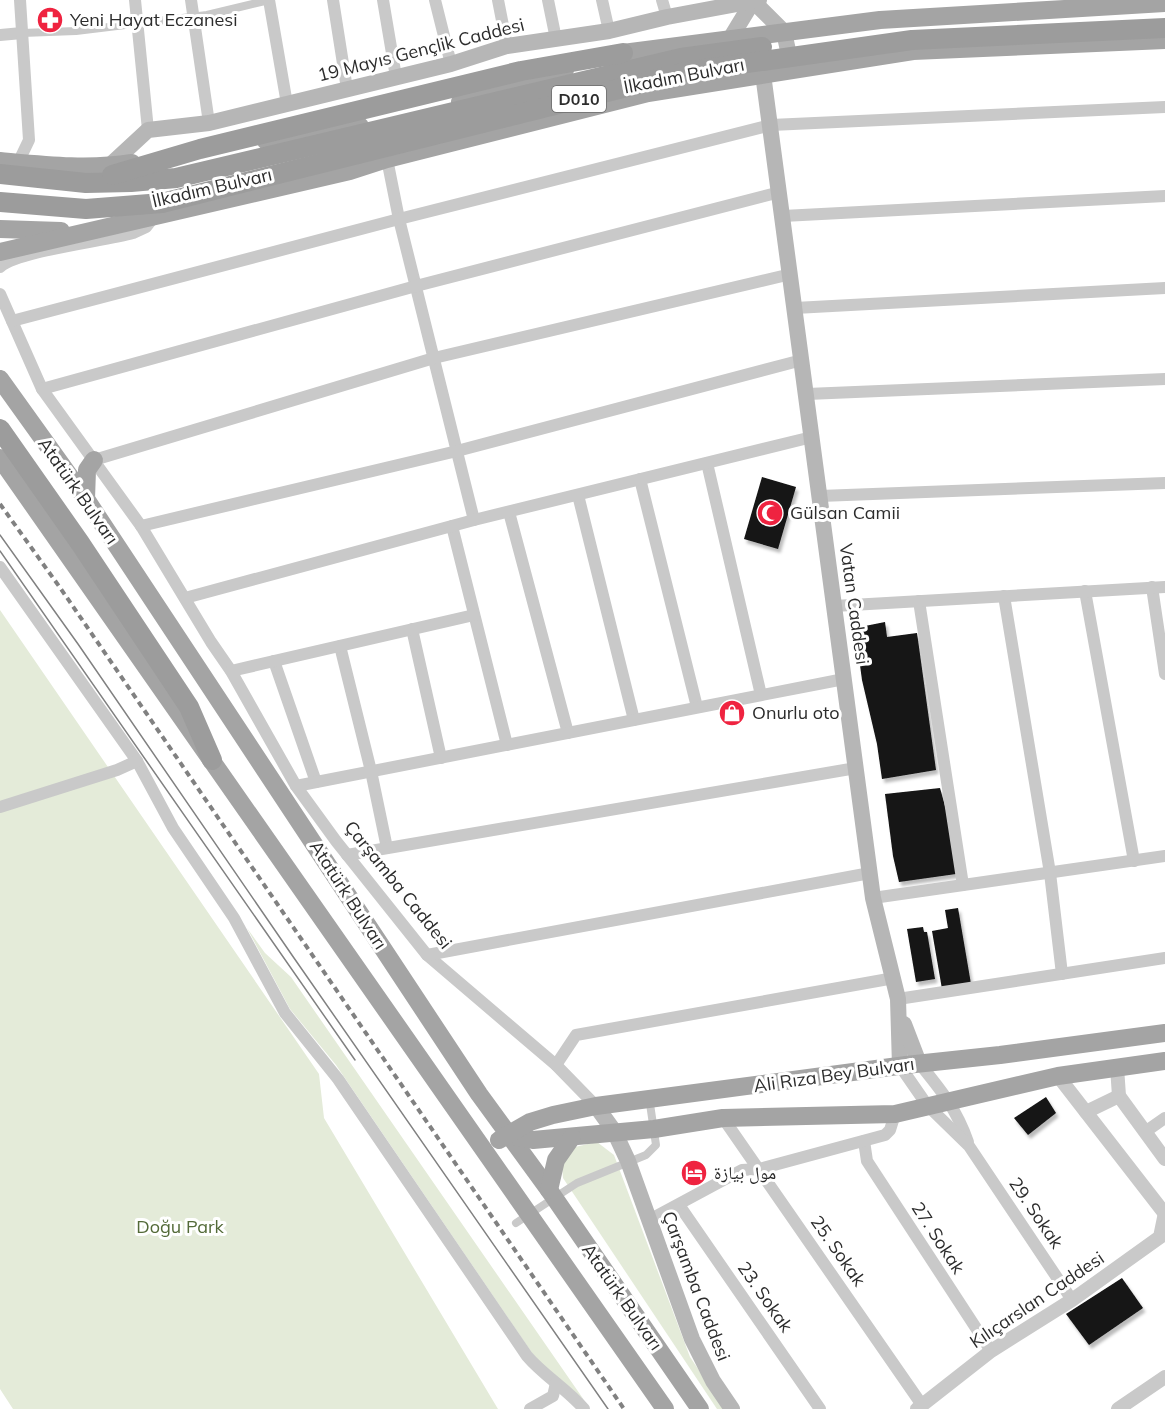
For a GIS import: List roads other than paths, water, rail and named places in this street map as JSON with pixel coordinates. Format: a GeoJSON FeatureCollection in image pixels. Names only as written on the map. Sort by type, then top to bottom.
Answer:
{"type":"FeatureCollection","features":[{"type":"Feature","properties":{"kind":"highway","name":"İlkadım Bulvarı"},"geometry":{"type":"LineString","coordinates":[[0,174],[86,183],[176,178],[681,58],[911,28],[1165,16]]}},
{"type":"Feature","properties":{"kind":"highway","name":"İlkadım Bulvarı"},"geometry":{"type":"LineString","coordinates":[[0,202],[86,209],[162,203],[691,71],[912,40],[1165,28]]}},
{"type":"Feature","properties":{"kind":"highway"},"geometry":{"type":"LineString","coordinates":[[86,183],[200,149],[521,70],[623,53]]}},
{"type":"Feature","properties":{"kind":"highway"},"geometry":{"type":"LineString","coordinates":[[0,429],[80,543],[189,707],[213,759]]}},
{"type":"Feature","properties":{"kind":"main road","name":"19 Mayıs Gençlik Caddesi"},"geometry":{"type":"LineString","coordinates":[[148,130],[209,123],[451,64],[507,46],[609,31],[721,4],[756,1]]}},
{"type":"Feature","properties":{"kind":"main road"},"geometry":{"type":"LineString","coordinates":[[740,78],[730,39],[756,1],[784,32],[792,70]]}},
{"type":"Feature","properties":{"kind":"main road","name":"İlkadım Bulvarı"},"geometry":{"type":"LineString","coordinates":[[0,161],[108,167],[403,119],[623,53],[880,20],[1165,3]]}},
{"type":"Feature","properties":{"kind":"main road","name":"İlkadım Bulvarı"},"geometry":{"type":"LineString","coordinates":[[91,231],[350,171],[387,159],[648,93],[913,51],[1165,40]]}},
{"type":"Feature","properties":{"kind":"main road","name":"Vatan Caddesi"},"geometry":{"type":"LineString","coordinates":[[763,74],[873,898],[894,978],[910,1064]]}},
{"type":"Feature","properties":{"kind":"main road"},"geometry":{"type":"LineString","coordinates":[[108,167],[148,130]]}},
{"type":"Feature","properties":{"kind":"main road"},"geometry":{"type":"LineString","coordinates":[[0,229],[91,231]]}},
{"type":"Feature","properties":{"kind":"main road"},"geometry":{"type":"LineString","coordinates":[[0,252],[91,231]]}},
{"type":"Feature","properties":{"kind":"main road","name":"Atatürk Bulvarı"},"geometry":{"type":"LineString","coordinates":[[0,379],[86,499],[508,1135],[700,1409]]}},
{"type":"Feature","properties":{"kind":"main road","name":"Atatürk Bulvarı"},"geometry":{"type":"LineString","coordinates":[[0,458],[484,1148],[523,1218],[665,1409]]}},
{"type":"Feature","properties":{"kind":"main road"},"geometry":{"type":"LineString","coordinates":[[86,499],[87,470],[94,460]]}},
{"type":"Feature","properties":{"kind":"main road","name":"Ali Rıza Bey Bulvarı"},"geometry":{"type":"LineString","coordinates":[[484,1148],[530,1122],[649,1095],[999,1055],[1165,1033]]}},
{"type":"Feature","properties":{"kind":"main road","name":"Ali Rıza Bey Bulvarı"},"geometry":{"type":"LineString","coordinates":[[508,1135],[533,1140],[654,1129],[723,1118],[895,1114],[1058,1076],[1165,1061]]}},
{"type":"Feature","properties":{"kind":"main road","name":"Çarşamba Caddesi"},"geometry":{"type":"LineString","coordinates":[[596,1106],[614,1131],[628,1161],[692,1339],[713,1381],[732,1409]]}},
{"type":"Feature","properties":{"kind":"main road"},"geometry":{"type":"LineString","coordinates":[[551,1194],[556,1160],[572,1137]]}},
{"type":"Feature","properties":{"kind":"street"},"geometry":{"type":"LineString","coordinates":[[18,163],[29,140],[20,0]]}},
{"type":"Feature","properties":{"kind":"street"},"geometry":{"type":"LineString","coordinates":[[135,0],[148,130]]}},
{"type":"Feature","properties":{"kind":"street"},"geometry":{"type":"LineString","coordinates":[[191,0],[209,123]]}},
{"type":"Feature","properties":{"kind":"street"},"geometry":{"type":"LineString","coordinates":[[0,35],[76,31],[194,16],[269,0],[287,104]]}},
{"type":"Feature","properties":{"kind":"street"},"geometry":{"type":"LineString","coordinates":[[333,0],[347,89]]}},
{"type":"Feature","properties":{"kind":"street"},"geometry":{"type":"LineString","coordinates":[[382,0],[396,77]]}},
{"type":"Feature","properties":{"kind":"street"},"geometry":{"type":"LineString","coordinates":[[435,0],[451,64]]}},
{"type":"Feature","properties":{"kind":"street"},"geometry":{"type":"LineString","coordinates":[[498,0],[507,46]]}},
{"type":"Feature","properties":{"kind":"street"},"geometry":{"type":"LineString","coordinates":[[548,0],[556,39]]}},
{"type":"Feature","properties":{"kind":"street"},"geometry":{"type":"LineString","coordinates":[[602,0],[609,31]]}},
{"type":"Feature","properties":{"kind":"street"},"geometry":{"type":"LineString","coordinates":[[662,0],[667,16]]}},
{"type":"Feature","properties":{"kind":"street"},"geometry":{"type":"LineString","coordinates":[[12,321],[399,219],[771,125],[1165,107]]}},
{"type":"Feature","properties":{"kind":"street"},"geometry":{"type":"LineString","coordinates":[[387,159],[399,219],[474,520]]}},
{"type":"Feature","properties":{"kind":"street"},"geometry":{"type":"LineString","coordinates":[[42,389],[416,286],[780,192]]}},
{"type":"Feature","properties":{"kind":"street"},"geometry":{"type":"LineString","coordinates":[[783,216],[1165,196]]}},
{"type":"Feature","properties":{"kind":"street"},"geometry":{"type":"LineString","coordinates":[[0,267],[8,261],[33,254],[133,233],[146,227],[154,217]]}},
{"type":"Feature","properties":{"kind":"street"},"geometry":{"type":"LineString","coordinates":[[94,460],[434,358],[791,274]]}},
{"type":"Feature","properties":{"kind":"street"},"geometry":{"type":"LineString","coordinates":[[795,308],[1165,288]]}},
{"type":"Feature","properties":{"kind":"street","name":"Çarşamba Caddesi"},"geometry":{"type":"LineString","coordinates":[[0,294],[42,389],[141,526],[231,671],[296,786],[347,855],[427,955],[556,1065],[596,1106]]}},
{"type":"Feature","properties":{"kind":"street"},"geometry":{"type":"LineString","coordinates":[[141,526],[457,451],[802,360]]}},
{"type":"Feature","properties":{"kind":"street"},"geometry":{"type":"LineString","coordinates":[[807,394],[1165,379]]}},
{"type":"Feature","properties":{"kind":"street"},"geometry":{"type":"LineString","coordinates":[[185,598],[474,520],[812,437]]}},
{"type":"Feature","properties":{"kind":"street"},"geometry":{"type":"LineString","coordinates":[[707,463],[761,695]]}},
{"type":"Feature","properties":{"kind":"street"},"geometry":{"type":"LineString","coordinates":[[640,479],[698,707]]}},
{"type":"Feature","properties":{"kind":"street"},"geometry":{"type":"LineString","coordinates":[[820,496],[1165,483]]}},
{"type":"Feature","properties":{"kind":"street"},"geometry":{"type":"LineString","coordinates":[[578,495],[634,720]]}},
{"type":"Feature","properties":{"kind":"street"},"geometry":{"type":"LineString","coordinates":[[509,512],[568,733]]}},
{"type":"Feature","properties":{"kind":"street"},"geometry":{"type":"LineString","coordinates":[[452,526],[507,745]]}},
{"type":"Feature","properties":{"kind":"street"},"geometry":{"type":"LineString","coordinates":[[0,567],[137,761],[173,828],[234,918],[285,1013],[338,1079],[527,1356],[584,1409]]}},
{"type":"Feature","properties":{"kind":"street"},"geometry":{"type":"LineString","coordinates":[[1152,587],[1165,674]]}},
{"type":"Feature","properties":{"kind":"street"},"geometry":{"type":"LineString","coordinates":[[834,606],[1165,587]]}},
{"type":"Feature","properties":{"kind":"street"},"geometry":{"type":"LineString","coordinates":[[1085,591],[1134,861]]}},
{"type":"Feature","properties":{"kind":"street"},"geometry":{"type":"LineString","coordinates":[[1004,596],[1050,873],[1062,974]]}},
{"type":"Feature","properties":{"kind":"street"},"geometry":{"type":"LineString","coordinates":[[919,601],[963,885]]}},
{"type":"Feature","properties":{"kind":"street"},"geometry":{"type":"LineString","coordinates":[[231,671],[474,615]]}},
{"type":"Feature","properties":{"kind":"street"},"geometry":{"type":"LineString","coordinates":[[412,629],[441,758]]}},
{"type":"Feature","properties":{"kind":"street"},"geometry":{"type":"LineString","coordinates":[[340,646],[371,771],[387,848]]}},
{"type":"Feature","properties":{"kind":"street"},"geometry":{"type":"LineString","coordinates":[[274,661],[316,782]]}},
{"type":"Feature","properties":{"kind":"street"},"geometry":{"type":"LineString","coordinates":[[296,786],[844,679]]}},
{"type":"Feature","properties":{"kind":"street"},"geometry":{"type":"LineString","coordinates":[[0,807],[117,770],[137,761]]}},
{"type":"Feature","properties":{"kind":"street"},"geometry":{"type":"LineString","coordinates":[[347,855],[856,768]]}},
{"type":"Feature","properties":{"kind":"street"},"geometry":{"type":"LineString","coordinates":[[873,898],[1165,856]]}},
{"type":"Feature","properties":{"kind":"street"},"geometry":{"type":"LineString","coordinates":[[427,955],[870,873]]}},
{"type":"Feature","properties":{"kind":"street"},"geometry":{"type":"LineString","coordinates":[[899,1006],[1062,974],[1165,958]]}},
{"type":"Feature","properties":{"kind":"street"},"geometry":{"type":"LineString","coordinates":[[556,1065],[576,1035],[894,978]]}},
{"type":"Feature","properties":{"kind":"street"},"geometry":{"type":"LineString","coordinates":[[910,1064],[949,1100],[961,1122],[969,1146]]}},
{"type":"Feature","properties":{"kind":"street"},"geometry":{"type":"LineString","coordinates":[[910,1064],[927,1105],[969,1146]]}},
{"type":"Feature","properties":{"kind":"street"},"geometry":{"type":"LineString","coordinates":[[1117,1067],[1119,1096],[1165,1159]]}},
{"type":"Feature","properties":{"kind":"street"},"geometry":{"type":"LineString","coordinates":[[1058,1076],[1165,1214]]}},
{"type":"Feature","properties":{"kind":"street"},"geometry":{"type":"LineString","coordinates":[[523,1218],[551,1194],[646,1155],[656,1145],[649,1095]]}},
{"type":"Feature","properties":{"kind":"street"},"geometry":{"type":"LineString","coordinates":[[1086,1112],[1119,1096]]}},
{"type":"Feature","properties":{"kind":"street"},"geometry":{"type":"LineString","coordinates":[[649,1220],[742,1170],[759,1169],[885,1135],[890,1130],[895,1114]]}},
{"type":"Feature","properties":{"kind":"street","name":"25. Sokak"},"geometry":{"type":"LineString","coordinates":[[723,1118],[919,1407]]}},
{"type":"Feature","properties":{"kind":"street"},"geometry":{"type":"LineString","coordinates":[[1145,1132],[1165,1118]]}},
{"type":"Feature","properties":{"kind":"street","name":"27. Sokak"},"geometry":{"type":"LineString","coordinates":[[864,1141],[867,1161],[991,1351]]}},
{"type":"Feature","properties":{"kind":"street","name":"29. Sokak"},"geometry":{"type":"LineString","coordinates":[[969,1146],[1072,1300]]}},
{"type":"Feature","properties":{"kind":"street","name":"23. Sokak"},"geometry":{"type":"LineString","coordinates":[[679,1205],[820,1409]]}},
{"type":"Feature","properties":{"kind":"street","name":"Kılıçarslan Caddesi"},"geometry":{"type":"LineString","coordinates":[[919,1407],[991,1351],[1072,1300],[1163,1237],[1165,1214]]}},
{"type":"Feature","properties":{"kind":"street"},"geometry":{"type":"LineString","coordinates":[[1118,1409],[1135,1404],[1165,1377]]}},
{"type":"Feature","properties":{"kind":"street"},"geometry":{"type":"LineString","coordinates":[[530,1409],[553,1396],[556,1383]]}},
{"type":"Feature","properties":{"kind":"tram line"},"geometry":{"type":"LineString","coordinates":[[0,535],[608,1409]]}},
{"type":"Feature","properties":{"kind":"tram line"},"geometry":{"type":"LineString","coordinates":[[0,551],[355,1060]]}},
{"type":"Feature","properties":{"kind":"railway"},"geometry":{"type":"LineString","coordinates":[[0,504],[61,589],[624,1409]]}},
{"type":"Feature","properties":{"kind":"place","name":"Yeni Hayat Eczanesi"},"geometry":{"type":"Point","coordinates":[50,20]}},
{"type":"Feature","properties":{"kind":"place","name":"Gülsan Camii"},"geometry":{"type":"Point","coordinates":[770,513]}},
{"type":"Feature","properties":{"kind":"place","name":"Onurlu oto"},"geometry":{"type":"Point","coordinates":[732,713]}},
{"type":"Feature","properties":{"kind":"place","name":"مول بيازة"},"geometry":{"type":"Point","coordinates":[694,1173]}},
{"type":"Feature","properties":{"kind":"park label","name":"Doğu Park"},"geometry":{"type":"Point","coordinates":[180,1227]}}]}
